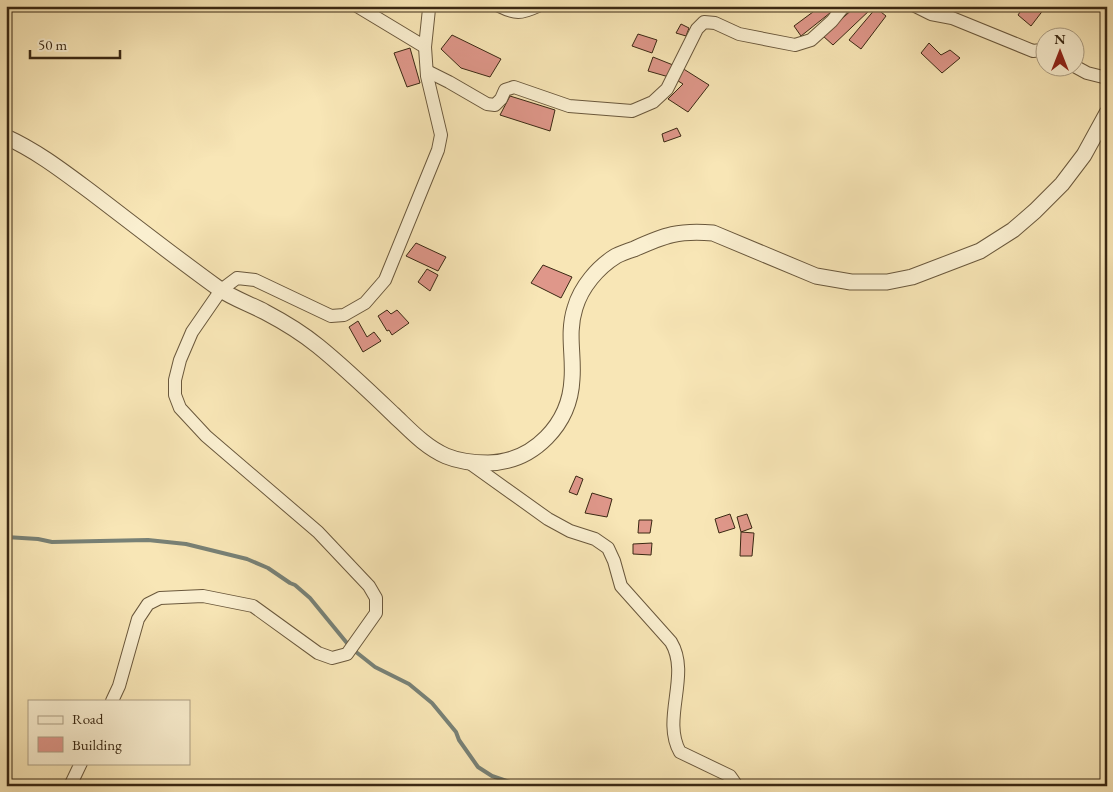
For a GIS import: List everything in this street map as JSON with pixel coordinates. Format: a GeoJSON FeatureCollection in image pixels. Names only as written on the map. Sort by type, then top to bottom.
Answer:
{"type":"FeatureCollection","features":[{"type":"Feature","properties":{"kind":"street"},"geometry":{"type":"LineString","coordinates":[[357,6],[425,47]]}},
{"type":"Feature","properties":{"kind":"street"},"geometry":{"type":"LineString","coordinates":[[112,700],[119,686],[138,619],[148,604],[160,598],[203,596],[253,606],[318,653],[332,658],[347,654],[376,614],[376,598],[369,586],[318,532],[206,436],[180,408],[176,395],[175,380],[180,360],[192,332],[221,290],[237,278],[255,280],[331,316],[344,315],[365,303],[385,280],[438,150],[441,135],[427,71],[425,47],[431,6]]}},
{"type":"Feature","properties":{"kind":"street"},"geometry":{"type":"LineString","coordinates":[[499,6],[512,13],[523,13],[538,6]]}},
{"type":"Feature","properties":{"kind":"street"},"geometry":{"type":"LineString","coordinates":[[427,71],[487,104],[495,105],[501,99],[505,90],[514,87],[568,106],[632,111],[653,102],[667,89],[697,28],[704,22],[715,23],[739,34],[794,45],[811,40],[832,21],[844,6]]}},
{"type":"Feature","properties":{"kind":"street"},"geometry":{"type":"LineString","coordinates":[[915,6],[931,14],[952,18],[1036,51]]}},
{"type":"Feature","properties":{"kind":"street"},"geometry":{"type":"LineString","coordinates":[[1086,72],[1107,78]]}},
{"type":"Feature","properties":{"kind":"street"},"geometry":{"type":"LineString","coordinates":[[6,137],[53,164],[221,290],[268,313],[317,345],[424,443],[446,456],[467,461],[490,463],[519,457],[541,444],[556,427],[569,402],[572,379],[570,327],[575,307],[582,290],[598,271],[615,257],[673,234],[713,233],[816,276],[850,282],[887,282],[912,277],[980,251],[1013,230],[1036,211],[1062,184],[1084,155],[1107,113]]}},
{"type":"Feature","properties":{"kind":"street"},"geometry":{"type":"LineString","coordinates":[[467,461],[548,519],[570,531],[595,539],[608,548],[622,586],[677,651],[679,669],[673,731],[676,745],[680,752],[730,776],[737,786]]}},
{"type":"Feature","properties":{"kind":"street"},"geometry":{"type":"LineString","coordinates":[[70,786],[80,764]]}},
{"type":"Feature","properties":{"kind":"building"},"geometry":{"type":"Polygon","coordinates":[[[821,6],[833,6],[835,9],[801,36],[794,26],[821,6]]]}},
{"type":"Feature","properties":{"kind":"building"},"geometry":{"type":"Polygon","coordinates":[[[856,6],[870,6],[872,8],[833,45],[823,36],[856,6]]]}},
{"type":"Feature","properties":{"kind":"building"},"geometry":{"type":"Polygon","coordinates":[[[1024,6],[1041,6],[1044,9],[1031,26],[1018,15],[1024,6]]]}},
{"type":"Feature","properties":{"kind":"building"},"geometry":{"type":"Polygon","coordinates":[[[876,8],[886,16],[861,49],[849,40],[876,8]]]}},
{"type":"Feature","properties":{"kind":"building"},"geometry":{"type":"Polygon","coordinates":[[[681,24],[689,28],[686,36],[676,33],[681,24]]]}},
{"type":"Feature","properties":{"kind":"building"},"geometry":{"type":"Polygon","coordinates":[[[638,34],[657,40],[652,53],[632,46],[638,34]]]}},
{"type":"Feature","properties":{"kind":"building"},"geometry":{"type":"Polygon","coordinates":[[[452,35],[501,59],[490,77],[461,68],[441,49],[452,35]]]}},
{"type":"Feature","properties":{"kind":"building"},"geometry":{"type":"Polygon","coordinates":[[[929,43],[941,55],[950,50],[960,58],[942,73],[921,53],[929,43]]]}},
{"type":"Feature","properties":{"kind":"building"},"geometry":{"type":"Polygon","coordinates":[[[410,48],[420,83],[407,87],[394,53],[410,48]]]}},
{"type":"Feature","properties":{"kind":"building"},"geometry":{"type":"Polygon","coordinates":[[[653,57],[673,65],[669,77],[648,71],[653,57]]]}},
{"type":"Feature","properties":{"kind":"building"},"geometry":{"type":"Polygon","coordinates":[[[682,68],[709,85],[688,112],[668,99],[683,84],[675,79],[682,68]]]}},
{"type":"Feature","properties":{"kind":"building"},"geometry":{"type":"Polygon","coordinates":[[[510,96],[555,110],[550,131],[500,115],[510,96]]]}},
{"type":"Feature","properties":{"kind":"building"},"geometry":{"type":"Polygon","coordinates":[[[677,128],[681,136],[664,142],[662,134],[677,128]]]}},
{"type":"Feature","properties":{"kind":"building"},"geometry":{"type":"Polygon","coordinates":[[[416,243],[446,257],[438,271],[406,256],[416,243]]]}},
{"type":"Feature","properties":{"kind":"building"},"geometry":{"type":"Polygon","coordinates":[[[543,265],[572,277],[561,298],[531,283],[543,265]]]}},
{"type":"Feature","properties":{"kind":"building"},"geometry":{"type":"Polygon","coordinates":[[[427,269],[438,275],[430,291],[418,282],[427,269]]]}},
{"type":"Feature","properties":{"kind":"building"},"geometry":{"type":"Polygon","coordinates":[[[387,310],[391,314],[397,310],[409,323],[392,335],[389,330],[387,331],[378,316],[387,310]]]}},
{"type":"Feature","properties":{"kind":"building"},"geometry":{"type":"Polygon","coordinates":[[[358,321],[367,337],[374,332],[381,341],[363,352],[349,327],[358,321]]]}},
{"type":"Feature","properties":{"kind":"building"},"geometry":{"type":"Polygon","coordinates":[[[576,476],[583,479],[577,495],[569,492],[576,476]]]}},
{"type":"Feature","properties":{"kind":"building"},"geometry":{"type":"Polygon","coordinates":[[[592,493],[612,499],[607,517],[585,513],[592,493]]]}},
{"type":"Feature","properties":{"kind":"building"},"geometry":{"type":"Polygon","coordinates":[[[730,514],[735,528],[719,533],[715,519],[730,514]]]}},
{"type":"Feature","properties":{"kind":"building"},"geometry":{"type":"Polygon","coordinates":[[[747,514],[752,528],[741,532],[737,517],[747,514]]]}},
{"type":"Feature","properties":{"kind":"building"},"geometry":{"type":"Polygon","coordinates":[[[639,520],[652,520],[650,533],[638,533],[639,520]]]}},
{"type":"Feature","properties":{"kind":"building"},"geometry":{"type":"Polygon","coordinates":[[[741,532],[754,533],[752,556],[740,556],[741,532]]]}},
{"type":"Feature","properties":{"kind":"building"},"geometry":{"type":"Polygon","coordinates":[[[652,543],[651,555],[633,554],[633,544],[652,543]]]}},
{"type":"Feature","properties":{"kind":"waterway"},"geometry":{"type":"LineString","coordinates":[[6,537],[52,542],[148,540],[186,544],[247,559],[268,568],[295,585],[310,598],[351,648],[375,667],[409,684],[432,703],[456,732],[459,740],[478,767],[492,776],[518,786]]}}]}
